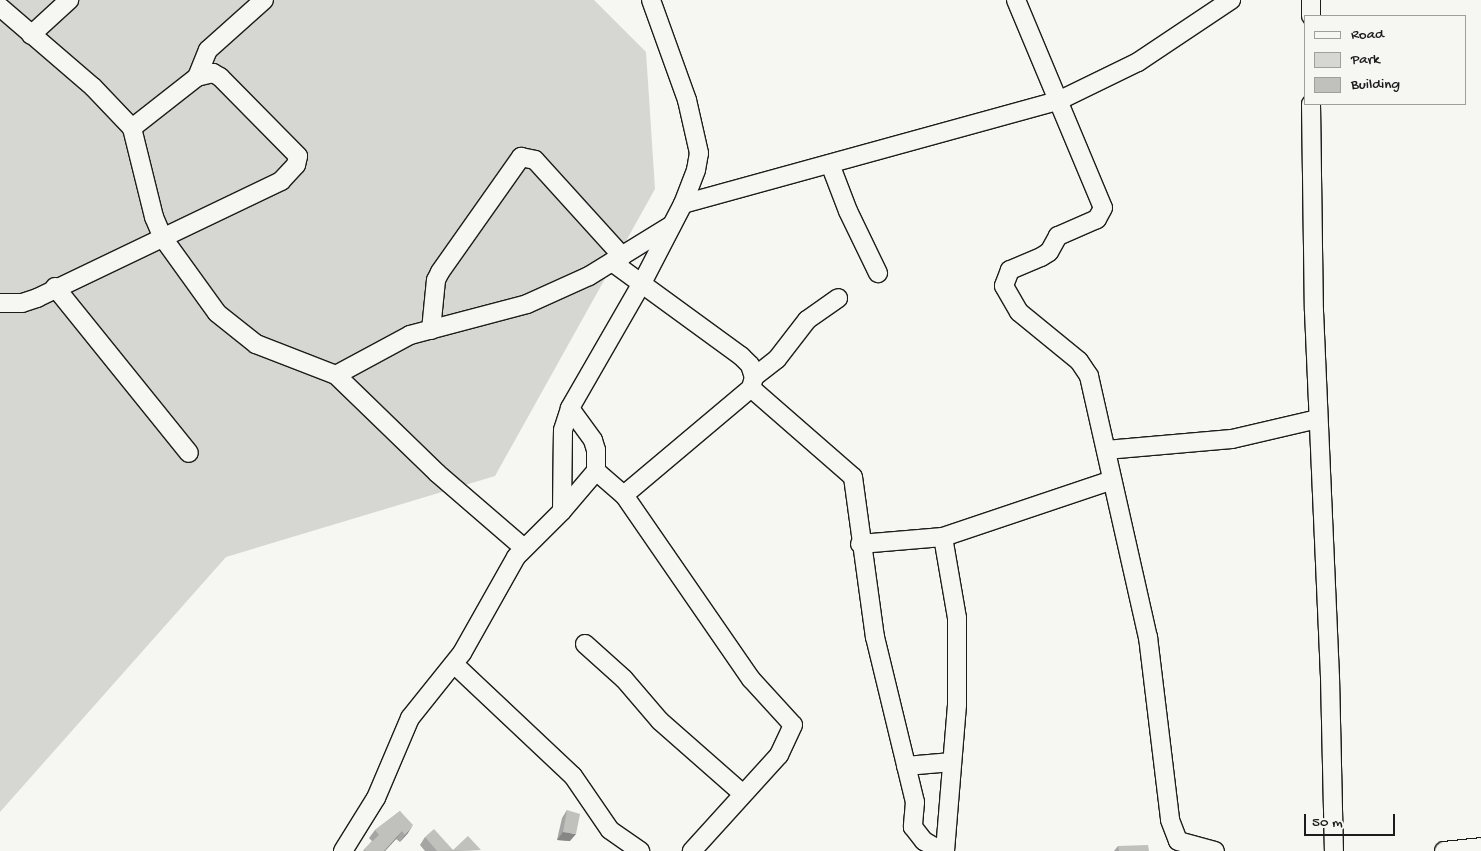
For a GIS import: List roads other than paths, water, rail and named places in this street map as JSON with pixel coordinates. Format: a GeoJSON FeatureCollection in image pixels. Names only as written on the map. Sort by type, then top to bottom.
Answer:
{"type":"FeatureCollection","features":[{"type":"Feature","properties":{"kind":"street"},"geometry":{"type":"LineString","coordinates":[[31,35],[69,0]]}},
{"type":"Feature","properties":{"kind":"street"},"geometry":{"type":"LineString","coordinates":[[197,77],[208,50],[264,0]]}},
{"type":"Feature","properties":{"kind":"street"},"geometry":{"type":"LineString","coordinates":[[562,511],[563,430],[570,408],[642,283],[684,204],[699,152],[687,100],[651,0]]}},
{"type":"Feature","properties":{"kind":"street"},"geometry":{"type":"LineString","coordinates":[[1016,0],[1103,208],[1102,215],[1058,236],[1049,252],[1010,270],[1004,286],[1019,312],[1086,368],[1148,637],[1172,827],[1178,841],[1186,845],[1215,851]]}},
{"type":"Feature","properties":{"kind":"street"},"geometry":{"type":"LineString","coordinates":[[684,204],[1058,101],[1138,62],[1231,0]]}},
{"type":"Feature","properties":{"kind":"street"},"geometry":{"type":"LineString","coordinates":[[1311,0],[1311,15]]}},
{"type":"Feature","properties":{"kind":"street"},"geometry":{"type":"LineString","coordinates":[[0,7],[93,87],[132,128],[154,217],[163,238],[217,312],[236,330],[256,344],[336,374],[437,473],[524,548]]}},
{"type":"Feature","properties":{"kind":"street"},"geometry":{"type":"LineString","coordinates":[[0,303],[22,303],[281,181],[296,165],[298,156],[294,149],[220,77],[205,73],[197,77],[132,128]]}},
{"type":"Feature","properties":{"kind":"street"},"geometry":{"type":"LineString","coordinates":[[1311,105],[1318,419],[1330,678],[1334,851]]}},
{"type":"Feature","properties":{"kind":"street"},"geometry":{"type":"LineString","coordinates":[[431,330],[436,280],[440,272],[521,158],[535,160],[542,167],[617,259],[642,283],[741,356],[750,365],[752,383],[853,477],[860,544],[875,638],[915,802],[913,827],[924,841],[941,851]]}},
{"type":"Feature","properties":{"kind":"street"},"geometry":{"type":"LineString","coordinates":[[830,164],[848,211],[878,273]]}},
{"type":"Feature","properties":{"kind":"street"},"geometry":{"type":"LineString","coordinates":[[336,374],[410,335],[527,304],[617,259],[673,225]]}},
{"type":"Feature","properties":{"kind":"street"},"geometry":{"type":"LineString","coordinates":[[55,287],[189,452]]}},
{"type":"Feature","properties":{"kind":"street"},"geometry":{"type":"LineString","coordinates":[[624,494],[752,383],[777,359],[808,320],[838,298]]}},
{"type":"Feature","properties":{"kind":"street"},"geometry":{"type":"LineString","coordinates":[[343,851],[376,798],[410,718],[454,664],[492,597],[524,548],[562,511],[596,470],[596,450],[593,440],[570,408]]}},
{"type":"Feature","properties":{"kind":"street"},"geometry":{"type":"LineString","coordinates":[[1106,450],[1232,439],[1318,419]]}},
{"type":"Feature","properties":{"kind":"street"},"geometry":{"type":"LineString","coordinates":[[596,470],[624,494],[750,679],[793,725],[779,756],[742,794],[692,851]]}},
{"type":"Feature","properties":{"kind":"street"},"geometry":{"type":"LineString","coordinates":[[860,544],[944,537],[1112,480]]}},
{"type":"Feature","properties":{"kind":"street"},"geometry":{"type":"LineString","coordinates":[[944,537],[957,618],[957,705],[946,851]]}},
{"type":"Feature","properties":{"kind":"street"},"geometry":{"type":"LineString","coordinates":[[586,644],[624,679],[660,721],[742,794]]}},
{"type":"Feature","properties":{"kind":"street"},"geometry":{"type":"LineString","coordinates":[[454,664],[573,776],[610,830],[640,851]]}},
{"type":"Feature","properties":{"kind":"street"},"geometry":{"type":"LineString","coordinates":[[906,766],[952,762]]}},
{"type":"Feature","properties":{"kind":"street"},"geometry":{"type":"LineString","coordinates":[[1444,851],[1481,847]]}}]}
